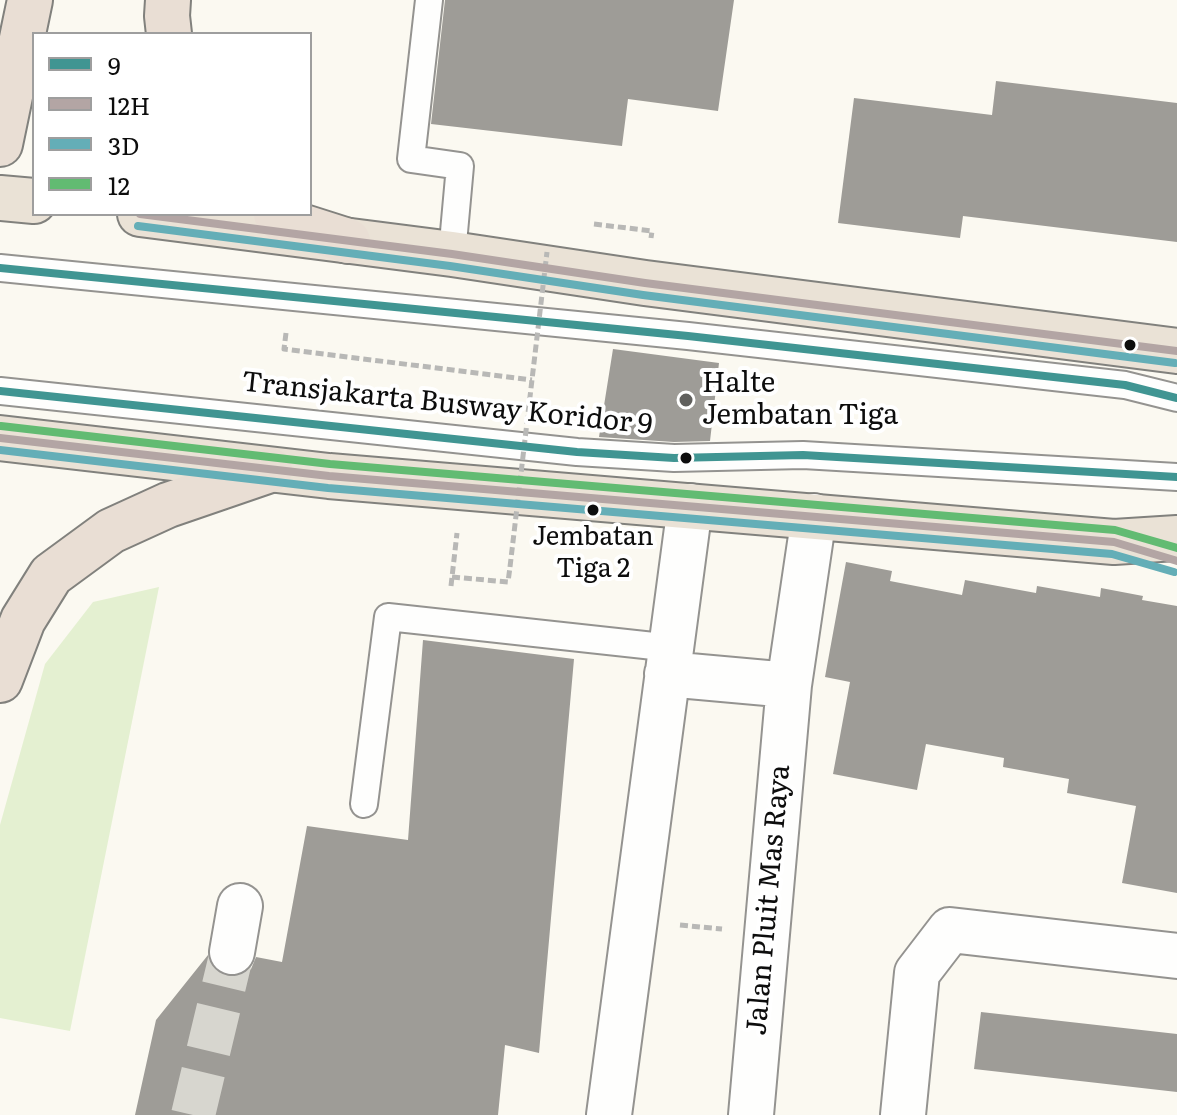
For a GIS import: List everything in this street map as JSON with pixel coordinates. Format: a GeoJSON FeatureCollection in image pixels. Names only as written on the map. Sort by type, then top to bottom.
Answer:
{"type":"FeatureCollection","features":[{"type":"Feature","properties":{"kind":"highway"},"geometry":{"type":"LineString","coordinates":[[0,144],[30,0]]}},
{"type":"Feature","properties":{"kind":"highway"},"geometry":{"type":"LineString","coordinates":[[168,0],[169,32]]}},
{"type":"Feature","properties":{"kind":"highway"},"geometry":{"type":"LineString","coordinates":[[0,198],[32,201]]}},
{"type":"Feature","properties":{"kind":"highway"},"geometry":{"type":"LineString","coordinates":[[155,216],[1177,351]]}},
{"type":"Feature","properties":{"kind":"highway"},"geometry":{"type":"LineString","coordinates":[[278,216],[282,220],[348,241]]}},
{"type":"Feature","properties":{"kind":"highway"},"geometry":{"type":"LineString","coordinates":[[0,438],[270,470],[690,506],[1114,542],[1177,538]]}},
{"type":"Feature","properties":{"kind":"highway"},"geometry":{"type":"LineString","coordinates":[[0,680],[23,620],[51,575],[111,531],[168,505],[270,470]]}},
{"type":"Feature","properties":{"kind":"street"},"geometry":{"type":"LineString","coordinates":[[609,1115],[690,506]]}},
{"type":"Feature","properties":{"kind":"street","name":"Jalan Pluit Mas Raya"},"geometry":{"type":"LineString","coordinates":[[751,1115],[789,685],[814,516]]}},
{"type":"Feature","properties":{"kind":"street"},"geometry":{"type":"LineString","coordinates":[[670,661],[789,685]]}},
{"type":"Feature","properties":{"kind":"street"},"geometry":{"type":"LineString","coordinates":[[232,952],[240,906]]}},
{"type":"Feature","properties":{"kind":"street"},"geometry":{"type":"LineString","coordinates":[[903,1115],[917,973],[950,930],[1177,956]]}},
{"type":"Feature","properties":{"kind":"lane"},"geometry":{"type":"LineString","coordinates":[[429,0],[411,159],[460,166],[452,254]]}},
{"type":"Feature","properties":{"kind":"lane"},"geometry":{"type":"LineString","coordinates":[[0,268],[688,336],[1125,385],[1177,398]]}},
{"type":"Feature","properties":{"kind":"lane","name":"Transjakarta Busway Koridor 9"},"geometry":{"type":"LineString","coordinates":[[0,391],[577,452],[674,458],[803,455],[1177,477]]}},
{"type":"Feature","properties":{"kind":"lane"},"geometry":{"type":"LineString","coordinates":[[364,804],[388,617],[670,661]]}},
{"type":"Feature","properties":{"kind":"path"},"geometry":{"type":"LineString","coordinates":[[579,223],[652,231]]}},
{"type":"Feature","properties":{"kind":"path"},"geometry":{"type":"LineString","coordinates":[[452,577],[508,582],[547,252]]}},
{"type":"Feature","properties":{"kind":"path"},"geometry":{"type":"LineString","coordinates":[[287,323],[284,349],[530,380]]}},
{"type":"Feature","properties":{"kind":"path"},"geometry":{"type":"LineString","coordinates":[[522,352],[538,354]]}},
{"type":"Feature","properties":{"kind":"path"},"geometry":{"type":"LineString","coordinates":[[635,920],[767,934]]}},
{"type":"Feature","properties":{"kind":"green space"},"geometry":{"type":"Polygon","coordinates":[[[159,587],[70,1031],[0,1018],[0,825],[45,664],[93,602],[159,587]]]}},
{"type":"Feature","properties":{"kind":"building"},"geometry":{"type":"Polygon","coordinates":[[[445,0],[734,0],[718,111],[628,99],[622,146],[431,124],[445,0]]]}},
{"type":"Feature","properties":{"kind":"building"},"geometry":{"type":"Polygon","coordinates":[[[996,81],[1177,103],[1177,242],[963,216],[960,238],[838,223],[854,98],[992,115],[996,81]]]}},
{"type":"Feature","properties":{"kind":"building","name":"Halte Jembatan Tiga"},"geometry":{"type":"Polygon","coordinates":[[[613,349],[719,363],[710,441],[599,437],[613,349]]]}},
{"type":"Feature","properties":{"kind":"building"},"geometry":{"type":"Polygon","coordinates":[[[846,562],[892,571],[890,581],[962,595],[965,580],[1036,593],[1037,586],[1100,597],[1101,588],[1177,606],[1177,893],[1122,883],[1136,806],[1067,793],[1069,779],[1003,767],[1004,758],[926,744],[917,790],[833,774],[850,682],[825,677],[846,562]]]}},
{"type":"Feature","properties":{"kind":"building"},"geometry":{"type":"Polygon","coordinates":[[[423,640],[574,659],[539,1053],[505,1045],[498,1115],[135,1115],[156,1020],[208,955],[215,971],[228,977],[240,976],[251,969],[256,957],[282,962],[307,826],[408,840],[423,640]]]}},
{"type":"Feature","properties":{"kind":"building"},"geometry":{"type":"Polygon","coordinates":[[[981,1012],[1177,1034],[1177,1092],[974,1069],[981,1012]]]}},
{"type":"Feature","properties":{"kind":"tunnel"},"geometry":{"type":"LineString","coordinates":[[193,1115],[232,952]]}},
{"type":"Feature","properties":{"kind":"transit line","name":"12H"},"geometry":{"type":"LineString","coordinates":[[156,216],[1177,351]]}},
{"type":"Feature","properties":{"kind":"transit line","name":"3D"},"geometry":{"type":"LineString","coordinates":[[138,226],[1175,363]]}},
{"type":"Feature","properties":{"kind":"transit line","name":"9"},"geometry":{"type":"LineString","coordinates":[[0,268],[688,336],[1125,385],[1177,398]]}},
{"type":"Feature","properties":{"kind":"transit line","name":"9"},"geometry":{"type":"LineString","coordinates":[[0,391],[577,452],[674,458],[803,455],[1177,477]]}},
{"type":"Feature","properties":{"kind":"transit line","name":"12"},"geometry":{"type":"LineString","coordinates":[[1,426],[330,464],[1115,530],[1177,548]]}},
{"type":"Feature","properties":{"kind":"transit line","name":"12H"},"geometry":{"type":"LineString","coordinates":[[0,438],[329,476],[1114,542],[1177,561]]}},
{"type":"Feature","properties":{"kind":"transit line","name":"3D"},"geometry":{"type":"LineString","coordinates":[[0,450],[328,488],[1112,554],[1174,572]]}},
{"type":"Feature","properties":{"kind":"place","name":"Halte Jembatan Tiga"},"geometry":{"type":"Point","coordinates":[686,400]}},
{"type":"Feature","properties":{"kind":"place","name":"Jembatan Tiga 2"},"geometry":{"type":"Point","coordinates":[593,510]}}]}
